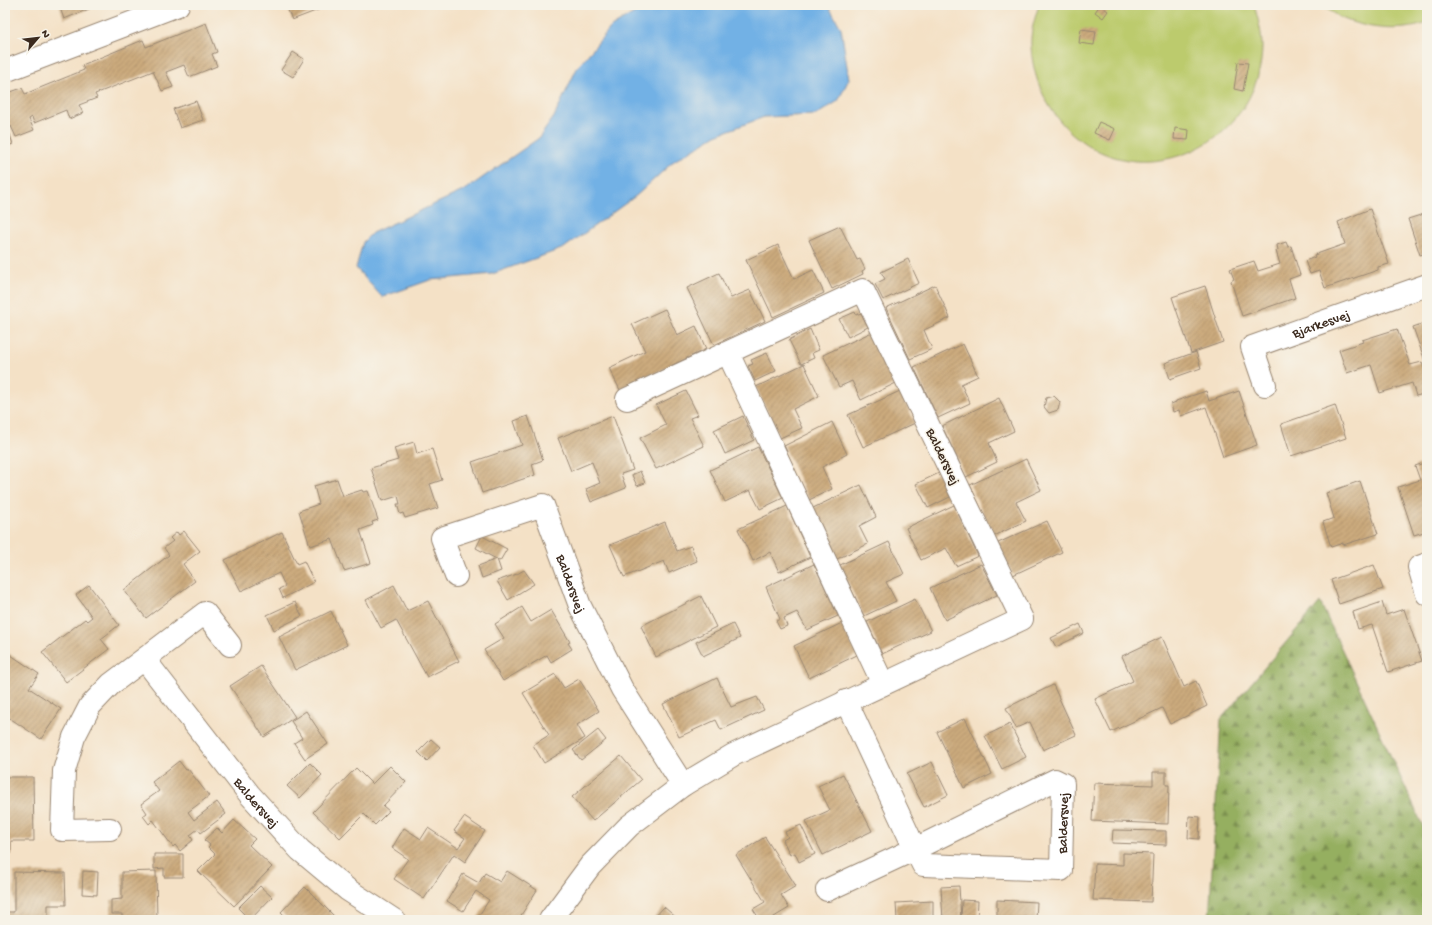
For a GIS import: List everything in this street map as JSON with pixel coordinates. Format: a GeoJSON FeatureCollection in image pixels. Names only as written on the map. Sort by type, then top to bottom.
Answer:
{"type":"FeatureCollection","features":[{"type":"Feature","properties":{"kind":"street"},"geometry":{"type":"LineString","coordinates":[[5,71],[178,5]]}},
{"type":"Feature","properties":{"kind":"street","name":"Bjarkesvej"},"geometry":{"type":"LineString","coordinates":[[1266,385],[1252,347],[1427,285]]}},
{"type":"Feature","properties":{"kind":"street","name":"Baldersvej"},"geometry":{"type":"LineString","coordinates":[[550,920],[590,866],[629,826],[683,785],[733,755],[1022,619],[863,290],[627,400]]}},
{"type":"Feature","properties":{"kind":"street"},"geometry":{"type":"LineString","coordinates":[[728,352],[883,684]]}},
{"type":"Feature","properties":{"kind":"street","name":"Baldersvej"},"geometry":{"type":"LineString","coordinates":[[456,576],[442,538],[543,505],[580,606],[622,690],[683,785]]}},
{"type":"Feature","properties":{"kind":"street"},"geometry":{"type":"LineString","coordinates":[[1427,564],[1418,567],[1427,594]]}},
{"type":"Feature","properties":{"kind":"street"},"geometry":{"type":"LineString","coordinates":[[110,829],[62,830],[64,771],[74,737],[90,706],[111,684],[205,614],[230,645]]}},
{"type":"Feature","properties":{"kind":"street","name":"Baldersvej"},"geometry":{"type":"LineString","coordinates":[[145,660],[250,795],[300,850],[348,890],[394,920]]}},
{"type":"Feature","properties":{"kind":"street","name":"Baldersvej"},"geometry":{"type":"LineString","coordinates":[[827,890],[915,849],[1055,780],[1063,784],[1061,870],[923,865],[915,849],[846,701]]}},
{"type":"Feature","properties":{"kind":"green space"},"geometry":{"type":"Polygon","coordinates":[[[1039,5],[1254,5],[1261,31],[1262,47],[1259,71],[1251,94],[1239,114],[1223,131],[1205,144],[1183,154],[1160,160],[1136,161],[1114,157],[1095,149],[1077,138],[1062,123],[1050,107],[1040,88],[1034,67],[1031,46],[1033,25],[1039,5]]]}},
{"type":"Feature","properties":{"kind":"green space"},"geometry":{"type":"Polygon","coordinates":[[[1321,5],[1427,5],[1427,23],[1394,29],[1371,27],[1339,17],[1321,5]]]}},
{"type":"Feature","properties":{"kind":"green space"},"geometry":{"type":"Polygon","coordinates":[[[1320,602],[1427,835],[1427,920],[1209,920],[1221,719],[1320,602]]]}},
{"type":"Feature","properties":{"kind":"water"},"geometry":{"type":"Polygon","coordinates":[[[647,5],[828,5],[841,28],[849,79],[838,101],[816,115],[764,117],[716,135],[674,161],[637,195],[564,248],[492,274],[430,280],[382,297],[356,268],[363,242],[372,233],[465,190],[539,138],[554,117],[577,68],[611,27],[647,5]]]}},
{"type":"Feature","properties":{"kind":"building"},"geometry":{"type":"Polygon","coordinates":[[[59,5],[99,5],[64,19],[59,5]]]}},
{"type":"Feature","properties":{"kind":"building"},"geometry":{"type":"Polygon","coordinates":[[[286,5],[331,5],[292,20],[286,5]]]}},
{"type":"Feature","properties":{"kind":"building"},"geometry":{"type":"Polygon","coordinates":[[[1100,5],[1108,11],[1103,18],[1095,12],[1100,5]]]}},
{"type":"Feature","properties":{"kind":"building"},"geometry":{"type":"Polygon","coordinates":[[[206,23],[217,52],[212,54],[217,66],[189,77],[184,65],[166,72],[173,87],[162,91],[153,71],[95,94],[97,98],[79,105],[83,113],[69,119],[66,110],[34,123],[32,117],[29,119],[34,130],[16,137],[11,126],[5,128],[5,94],[22,88],[25,94],[84,70],[82,65],[143,40],[146,47],[206,23]]]}},
{"type":"Feature","properties":{"kind":"building"},"geometry":{"type":"Polygon","coordinates":[[[1081,29],[1096,31],[1094,45],[1079,43],[1081,29]]]}},
{"type":"Feature","properties":{"kind":"building"},"geometry":{"type":"Polygon","coordinates":[[[293,52],[304,59],[293,77],[281,70],[293,52]]]}},
{"type":"Feature","properties":{"kind":"building"},"geometry":{"type":"Polygon","coordinates":[[[1238,62],[1248,63],[1243,91],[1234,89],[1238,62]]]}},
{"type":"Feature","properties":{"kind":"building"},"geometry":{"type":"Polygon","coordinates":[[[196,101],[203,120],[180,128],[173,109],[196,101]]]}},
{"type":"Feature","properties":{"kind":"building"},"geometry":{"type":"Polygon","coordinates":[[[1099,122],[1115,129],[1110,140],[1094,133],[1099,122]]]}},
{"type":"Feature","properties":{"kind":"building"},"geometry":{"type":"Polygon","coordinates":[[[1175,128],[1189,130],[1188,140],[1174,139],[1175,128]]]}},
{"type":"Feature","properties":{"kind":"building"},"geometry":{"type":"Polygon","coordinates":[[[9,132],[13,144],[5,147],[5,134],[9,132]]]}},
{"type":"Feature","properties":{"kind":"building"},"geometry":{"type":"Polygon","coordinates":[[[1370,209],[1389,264],[1378,267],[1378,270],[1325,288],[1319,271],[1310,274],[1305,261],[1315,257],[1314,255],[1345,244],[1338,222],[1370,209]]]}},
{"type":"Feature","properties":{"kind":"building"},"geometry":{"type":"Polygon","coordinates":[[[1427,213],[1427,253],[1420,255],[1408,219],[1427,213]]]}},
{"type":"Feature","properties":{"kind":"building"},"geometry":{"type":"Polygon","coordinates":[[[840,226],[857,260],[860,259],[865,269],[862,271],[863,274],[832,289],[809,240],[840,226]]]}},
{"type":"Feature","properties":{"kind":"building"},"geometry":{"type":"Polygon","coordinates":[[[1286,242],[1288,247],[1291,246],[1300,275],[1289,279],[1295,298],[1242,316],[1231,281],[1234,279],[1230,269],[1254,261],[1258,271],[1280,264],[1276,251],[1278,250],[1277,245],[1286,242]]]}},
{"type":"Feature","properties":{"kind":"building"},"geometry":{"type":"Polygon","coordinates":[[[778,245],[794,279],[813,270],[824,293],[773,317],[746,260],[778,245]]]}},
{"type":"Feature","properties":{"kind":"building"},"geometry":{"type":"Polygon","coordinates":[[[908,259],[919,283],[883,300],[875,284],[885,279],[881,272],[908,259]]]}},
{"type":"Feature","properties":{"kind":"building"},"geometry":{"type":"Polygon","coordinates":[[[719,273],[731,298],[750,290],[765,321],[714,345],[687,288],[719,273]]]}},
{"type":"Feature","properties":{"kind":"building"},"geometry":{"type":"Polygon","coordinates":[[[935,285],[950,318],[924,330],[932,349],[910,359],[886,308],[935,285]]]}},
{"type":"Feature","properties":{"kind":"building"},"geometry":{"type":"Polygon","coordinates":[[[1205,286],[1223,342],[1191,353],[1172,297],[1205,286]]]}},
{"type":"Feature","properties":{"kind":"building"},"geometry":{"type":"Polygon","coordinates":[[[665,309],[677,335],[696,326],[706,349],[620,390],[609,368],[645,351],[632,324],[665,309]]]}},
{"type":"Feature","properties":{"kind":"building"},"geometry":{"type":"Polygon","coordinates":[[[855,312],[856,315],[861,313],[868,327],[848,337],[839,319],[855,312]]]}},
{"type":"Feature","properties":{"kind":"building"},"geometry":{"type":"Polygon","coordinates":[[[1427,322],[1427,367],[1413,327],[1427,322]]]}},
{"type":"Feature","properties":{"kind":"building"},"geometry":{"type":"Polygon","coordinates":[[[810,329],[819,350],[812,353],[814,358],[801,364],[789,340],[810,329]]]}},
{"type":"Feature","properties":{"kind":"building"},"geometry":{"type":"Polygon","coordinates":[[[1397,329],[1410,365],[1422,362],[1427,377],[1427,393],[1416,396],[1412,383],[1380,393],[1371,365],[1347,373],[1339,350],[1363,342],[1362,340],[1397,329]]]}},
{"type":"Feature","properties":{"kind":"building"},"geometry":{"type":"Polygon","coordinates":[[[872,332],[896,383],[861,400],[852,381],[839,387],[823,355],[872,332]]]}},
{"type":"Feature","properties":{"kind":"building"},"geometry":{"type":"Polygon","coordinates":[[[963,344],[978,376],[961,384],[970,403],[938,418],[914,367],[963,344]]]}},
{"type":"Feature","properties":{"kind":"building"},"geometry":{"type":"Polygon","coordinates":[[[1196,352],[1201,368],[1170,379],[1165,363],[1196,352]]]}},
{"type":"Feature","properties":{"kind":"building"},"geometry":{"type":"Polygon","coordinates":[[[767,353],[776,371],[755,381],[748,366],[753,364],[751,360],[767,353]]]}},
{"type":"Feature","properties":{"kind":"building"},"geometry":{"type":"Polygon","coordinates":[[[804,364],[819,396],[793,409],[802,428],[780,438],[756,387],[804,364]]]}},
{"type":"Feature","properties":{"kind":"building"},"geometry":{"type":"Polygon","coordinates":[[[686,391],[698,415],[690,418],[704,446],[656,469],[640,438],[666,425],[656,405],[686,391]]]}},
{"type":"Feature","properties":{"kind":"building"},"geometry":{"type":"Polygon","coordinates":[[[900,391],[915,423],[863,447],[848,415],[900,391]]]}},
{"type":"Feature","properties":{"kind":"building"},"geometry":{"type":"Polygon","coordinates":[[[1206,391],[1209,401],[1239,391],[1257,445],[1223,457],[1206,407],[1181,416],[1179,410],[1173,412],[1171,404],[1206,391]]]}},
{"type":"Feature","properties":{"kind":"building"},"geometry":{"type":"Polygon","coordinates":[[[1054,396],[1060,402],[1058,410],[1049,413],[1044,407],[1046,398],[1054,396]]]}},
{"type":"Feature","properties":{"kind":"building"},"geometry":{"type":"Polygon","coordinates":[[[999,398],[1014,431],[989,443],[997,462],[966,477],[942,426],[999,398]]]}},
{"type":"Feature","properties":{"kind":"building"},"geometry":{"type":"Polygon","coordinates":[[[1335,405],[1346,438],[1291,456],[1281,424],[1335,405]]]}},
{"type":"Feature","properties":{"kind":"building"},"geometry":{"type":"Polygon","coordinates":[[[528,416],[543,460],[532,464],[535,475],[482,493],[472,462],[522,445],[514,421],[528,416]]]}},
{"type":"Feature","properties":{"kind":"building"},"geometry":{"type":"Polygon","coordinates":[[[613,416],[633,470],[621,474],[626,488],[591,502],[586,489],[600,483],[592,462],[571,471],[558,438],[613,416]]]}},
{"type":"Feature","properties":{"kind":"building"},"geometry":{"type":"Polygon","coordinates":[[[743,416],[754,440],[725,454],[714,430],[743,416]]]}},
{"type":"Feature","properties":{"kind":"building"},"geometry":{"type":"Polygon","coordinates":[[[832,422],[847,454],[822,467],[832,489],[809,500],[784,446],[832,422]]]}},
{"type":"Feature","properties":{"kind":"building"},"geometry":{"type":"Polygon","coordinates":[[[414,442],[417,454],[432,449],[442,480],[430,484],[438,508],[405,518],[403,513],[400,514],[397,504],[400,504],[398,496],[382,501],[371,468],[398,460],[394,448],[414,442]]]}},
{"type":"Feature","properties":{"kind":"building"},"geometry":{"type":"Polygon","coordinates":[[[758,447],[783,498],[760,509],[750,490],[725,502],[710,470],[758,447]]]}},
{"type":"Feature","properties":{"kind":"building"},"geometry":{"type":"Polygon","coordinates":[[[1026,459],[1041,490],[1016,502],[1026,521],[994,536],[970,485],[1026,459]]]}},
{"type":"Feature","properties":{"kind":"building"},"geometry":{"type":"Polygon","coordinates":[[[1427,462],[1427,531],[1414,535],[1398,487],[1420,480],[1415,466],[1427,462]]]}},
{"type":"Feature","properties":{"kind":"building"},"geometry":{"type":"Polygon","coordinates":[[[640,471],[645,483],[637,486],[632,475],[640,471]]]}},
{"type":"Feature","properties":{"kind":"building"},"geometry":{"type":"Polygon","coordinates":[[[939,473],[950,497],[928,508],[916,484],[939,473]]]}},
{"type":"Feature","properties":{"kind":"building"},"geometry":{"type":"Polygon","coordinates":[[[337,479],[343,496],[362,490],[363,492],[368,491],[378,520],[372,522],[373,525],[360,530],[371,563],[344,571],[332,539],[310,546],[299,511],[319,504],[314,486],[337,479]]]}},
{"type":"Feature","properties":{"kind":"building"},"geometry":{"type":"Polygon","coordinates":[[[1360,481],[1378,534],[1343,545],[1343,543],[1331,547],[1323,522],[1334,518],[1326,493],[1360,481]]]}},
{"type":"Feature","properties":{"kind":"building"},"geometry":{"type":"Polygon","coordinates":[[[861,485],[876,517],[859,526],[868,544],[837,559],[813,508],[861,485]]]}},
{"type":"Feature","properties":{"kind":"building"},"geometry":{"type":"Polygon","coordinates":[[[954,505],[978,556],[956,566],[946,548],[921,560],[906,528],[954,505]]]}},
{"type":"Feature","properties":{"kind":"building"},"geometry":{"type":"Polygon","coordinates":[[[787,506],[810,557],[779,572],[770,552],[753,561],[738,529],[787,506]]]}},
{"type":"Feature","properties":{"kind":"building"},"geometry":{"type":"Polygon","coordinates":[[[1047,521],[1062,552],[1013,575],[998,543],[1047,521]]]}},
{"type":"Feature","properties":{"kind":"building"},"geometry":{"type":"Polygon","coordinates":[[[665,522],[677,551],[691,546],[697,561],[669,573],[664,561],[624,577],[610,545],[665,522]]]}},
{"type":"Feature","properties":{"kind":"building"},"geometry":{"type":"Polygon","coordinates":[[[184,531],[200,551],[183,564],[195,581],[146,618],[124,590],[169,555],[164,548],[173,541],[170,538],[177,532],[179,535],[184,531]]]}},
{"type":"Feature","properties":{"kind":"building"},"geometry":{"type":"Polygon","coordinates":[[[282,532],[297,564],[304,561],[314,582],[283,598],[279,589],[285,586],[279,573],[241,591],[225,560],[282,532]]]}},
{"type":"Feature","properties":{"kind":"building"},"geometry":{"type":"Polygon","coordinates":[[[482,536],[507,549],[500,561],[476,548],[482,536]]]}},
{"type":"Feature","properties":{"kind":"building"},"geometry":{"type":"Polygon","coordinates":[[[889,542],[904,574],[886,582],[896,601],[864,616],[840,565],[889,542]]]}},
{"type":"Feature","properties":{"kind":"building"},"geometry":{"type":"Polygon","coordinates":[[[497,559],[501,571],[482,578],[478,566],[497,559]]]}},
{"type":"Feature","properties":{"kind":"building"},"geometry":{"type":"Polygon","coordinates":[[[814,564],[838,616],[807,630],[797,612],[784,618],[787,626],[780,629],[776,621],[780,619],[766,587],[814,564]]]}},
{"type":"Feature","properties":{"kind":"building"},"geometry":{"type":"Polygon","coordinates":[[[981,564],[997,595],[945,620],[930,588],[981,564]]]}},
{"type":"Feature","properties":{"kind":"building"},"geometry":{"type":"Polygon","coordinates":[[[1374,565],[1383,589],[1339,604],[1331,580],[1374,565]]]}},
{"type":"Feature","properties":{"kind":"building"},"geometry":{"type":"Polygon","coordinates":[[[524,570],[534,584],[508,600],[497,581],[524,570]]]}},
{"type":"Feature","properties":{"kind":"building"},"geometry":{"type":"Polygon","coordinates":[[[89,585],[119,625],[101,639],[109,649],[66,682],[42,652],[85,619],[87,621],[92,617],[76,595],[89,585]]]}},
{"type":"Feature","properties":{"kind":"building"},"geometry":{"type":"Polygon","coordinates":[[[394,585],[407,611],[428,601],[459,661],[427,677],[396,620],[381,628],[366,600],[394,585]]]}},
{"type":"Feature","properties":{"kind":"building"},"geometry":{"type":"Polygon","coordinates":[[[701,596],[716,627],[656,657],[641,626],[701,596]]]}},
{"type":"Feature","properties":{"kind":"building"},"geometry":{"type":"Polygon","coordinates":[[[915,599],[931,631],[882,654],[867,622],[915,599]]]}},
{"type":"Feature","properties":{"kind":"building"},"geometry":{"type":"Polygon","coordinates":[[[295,602],[302,616],[274,630],[267,615],[295,602]]]}},
{"type":"Feature","properties":{"kind":"building"},"geometry":{"type":"Polygon","coordinates":[[[1382,602],[1386,615],[1404,609],[1422,661],[1388,672],[1372,625],[1358,629],[1353,612],[1382,602]]]}},
{"type":"Feature","properties":{"kind":"building"},"geometry":{"type":"Polygon","coordinates":[[[522,607],[531,622],[551,610],[570,642],[568,643],[572,649],[551,662],[547,655],[503,681],[484,650],[504,638],[495,624],[522,607]]]}},
{"type":"Feature","properties":{"kind":"building"},"geometry":{"type":"Polygon","coordinates":[[[331,611],[347,645],[295,670],[279,637],[331,611]]]}},
{"type":"Feature","properties":{"kind":"building"},"geometry":{"type":"Polygon","coordinates":[[[842,623],[857,655],[809,678],[794,646],[842,623]]]}},
{"type":"Feature","properties":{"kind":"building"},"geometry":{"type":"Polygon","coordinates":[[[733,624],[740,638],[703,656],[696,642],[733,624]]]}},
{"type":"Feature","properties":{"kind":"building"},"geometry":{"type":"Polygon","coordinates":[[[1080,624],[1084,633],[1056,647],[1051,638],[1080,624]]]}},
{"type":"Feature","properties":{"kind":"building"},"geometry":{"type":"Polygon","coordinates":[[[1162,637],[1184,687],[1196,681],[1207,706],[1170,724],[1162,708],[1111,732],[1095,699],[1133,681],[1122,656],[1162,637]]]}},
{"type":"Feature","properties":{"kind":"building"},"geometry":{"type":"Polygon","coordinates":[[[5,651],[39,674],[29,688],[61,709],[41,739],[5,715],[5,651]]]}},
{"type":"Feature","properties":{"kind":"building"},"geometry":{"type":"Polygon","coordinates":[[[261,666],[295,717],[264,737],[230,686],[261,666]]]}},
{"type":"Feature","properties":{"kind":"building"},"geometry":{"type":"Polygon","coordinates":[[[555,674],[564,688],[579,679],[599,711],[577,725],[585,738],[544,763],[533,745],[549,735],[523,693],[555,674]]]}},
{"type":"Feature","properties":{"kind":"building"},"geometry":{"type":"Polygon","coordinates":[[[717,678],[731,707],[757,697],[764,710],[721,730],[716,720],[679,737],[663,704],[717,678]]]}},
{"type":"Feature","properties":{"kind":"building"},"geometry":{"type":"Polygon","coordinates":[[[1053,685],[1076,735],[1043,750],[1030,722],[1016,728],[1006,708],[1053,685]]]}},
{"type":"Feature","properties":{"kind":"building"},"geometry":{"type":"Polygon","coordinates":[[[306,711],[328,744],[305,759],[294,743],[302,738],[291,721],[306,711]]]}},
{"type":"Feature","properties":{"kind":"building"},"geometry":{"type":"Polygon","coordinates":[[[965,718],[992,774],[964,788],[937,732],[965,718]]]}},
{"type":"Feature","properties":{"kind":"building"},"geometry":{"type":"Polygon","coordinates":[[[1010,724],[1026,757],[1002,769],[985,736],[1010,724]]]}},
{"type":"Feature","properties":{"kind":"building"},"geometry":{"type":"Polygon","coordinates":[[[598,730],[606,740],[581,760],[573,750],[598,730]]]}},
{"type":"Feature","properties":{"kind":"building"},"geometry":{"type":"Polygon","coordinates":[[[431,739],[440,747],[427,761],[418,752],[431,739]]]}},
{"type":"Feature","properties":{"kind":"building"},"geometry":{"type":"Polygon","coordinates":[[[621,756],[641,780],[593,821],[572,797],[621,756]]]}},
{"type":"Feature","properties":{"kind":"building"},"geometry":{"type":"Polygon","coordinates":[[[179,761],[186,770],[188,769],[209,796],[188,812],[194,820],[217,802],[226,814],[201,833],[198,829],[190,835],[193,840],[180,851],[175,845],[173,847],[153,820],[149,824],[143,816],[147,813],[141,804],[159,791],[152,782],[179,761]]]}},
{"type":"Feature","properties":{"kind":"building"},"geometry":{"type":"Polygon","coordinates":[[[932,762],[948,795],[924,807],[907,774],[932,762]]]}},
{"type":"Feature","properties":{"kind":"building"},"geometry":{"type":"Polygon","coordinates":[[[310,763],[322,775],[300,798],[287,786],[310,763]]]}},
{"type":"Feature","properties":{"kind":"building"},"geometry":{"type":"Polygon","coordinates":[[[390,766],[406,782],[383,806],[389,811],[375,825],[364,814],[340,838],[313,812],[356,768],[372,784],[390,766]]]}},
{"type":"Feature","properties":{"kind":"building"},"geometry":{"type":"Polygon","coordinates":[[[1153,772],[1166,772],[1166,785],[1169,785],[1168,824],[1092,821],[1094,783],[1153,785],[1153,772]]]}},
{"type":"Feature","properties":{"kind":"building"},"geometry":{"type":"Polygon","coordinates":[[[843,774],[872,831],[823,855],[806,821],[830,810],[818,786],[843,774]]]}},
{"type":"Feature","properties":{"kind":"building"},"geometry":{"type":"Polygon","coordinates":[[[5,777],[33,777],[34,841],[11,841],[11,854],[5,854],[5,777]]]}},
{"type":"Feature","properties":{"kind":"building"},"geometry":{"type":"Polygon","coordinates":[[[1189,816],[1200,817],[1199,839],[1188,838],[1189,816]]]}},
{"type":"Feature","properties":{"kind":"building"},"geometry":{"type":"Polygon","coordinates":[[[464,817],[485,831],[465,862],[454,854],[424,899],[394,879],[408,859],[392,848],[404,828],[421,839],[428,828],[458,848],[465,838],[454,831],[464,817]]]}},
{"type":"Feature","properties":{"kind":"building"},"geometry":{"type":"Polygon","coordinates":[[[234,820],[255,839],[249,845],[272,867],[234,906],[198,871],[215,854],[208,847],[210,845],[204,840],[217,828],[222,833],[234,820]]]}},
{"type":"Feature","properties":{"kind":"building"},"geometry":{"type":"Polygon","coordinates":[[[801,825],[815,854],[799,862],[795,853],[790,855],[783,840],[788,837],[785,832],[801,825]]]}},
{"type":"Feature","properties":{"kind":"building"},"geometry":{"type":"Polygon","coordinates":[[[1113,830],[1166,831],[1166,845],[1112,843],[1113,830]]]}},
{"type":"Feature","properties":{"kind":"building"},"geometry":{"type":"Polygon","coordinates":[[[765,837],[796,886],[781,895],[789,908],[769,920],[760,920],[753,909],[765,902],[736,855],[765,837]]]}},
{"type":"Feature","properties":{"kind":"building"},"geometry":{"type":"Polygon","coordinates":[[[1123,853],[1153,854],[1151,902],[1093,900],[1095,864],[1123,865],[1123,853]]]}},
{"type":"Feature","properties":{"kind":"building"},"geometry":{"type":"Polygon","coordinates":[[[154,854],[183,854],[183,877],[164,877],[164,868],[154,869],[154,854]]]}},
{"type":"Feature","properties":{"kind":"building"},"geometry":{"type":"Polygon","coordinates":[[[83,871],[98,872],[97,895],[82,894],[83,871]]]}},
{"type":"Feature","properties":{"kind":"building"},"geometry":{"type":"Polygon","coordinates":[[[156,871],[157,920],[122,920],[122,914],[111,914],[111,900],[122,899],[122,872],[156,871]]]}},
{"type":"Feature","properties":{"kind":"building"},"geometry":{"type":"Polygon","coordinates":[[[507,871],[537,890],[518,920],[476,920],[489,900],[476,891],[463,911],[447,901],[463,874],[479,883],[485,873],[500,882],[507,871]]]}},
{"type":"Feature","properties":{"kind":"building"},"geometry":{"type":"Polygon","coordinates":[[[14,872],[65,873],[66,905],[48,905],[48,920],[5,920],[5,912],[14,912],[14,872]]]}},
{"type":"Feature","properties":{"kind":"building"},"geometry":{"type":"Polygon","coordinates":[[[260,886],[272,897],[250,920],[238,908],[260,886]]]}},
{"type":"Feature","properties":{"kind":"building"},"geometry":{"type":"Polygon","coordinates":[[[959,886],[961,920],[943,920],[941,887],[959,886]]]}},
{"type":"Feature","properties":{"kind":"building"},"geometry":{"type":"Polygon","coordinates":[[[305,887],[338,920],[289,920],[281,912],[305,887]]]}},
{"type":"Feature","properties":{"kind":"building"},"geometry":{"type":"Polygon","coordinates":[[[962,900],[978,901],[977,920],[961,920],[962,900]]]}},
{"type":"Feature","properties":{"kind":"building"},"geometry":{"type":"Polygon","coordinates":[[[997,900],[1037,902],[1036,920],[997,920],[997,900]]]}},
{"type":"Feature","properties":{"kind":"building"},"geometry":{"type":"Polygon","coordinates":[[[933,901],[933,920],[897,920],[896,903],[933,901]]]}},
{"type":"Feature","properties":{"kind":"building"},"geometry":{"type":"Polygon","coordinates":[[[664,907],[679,920],[652,920],[664,907]]]}}]}
